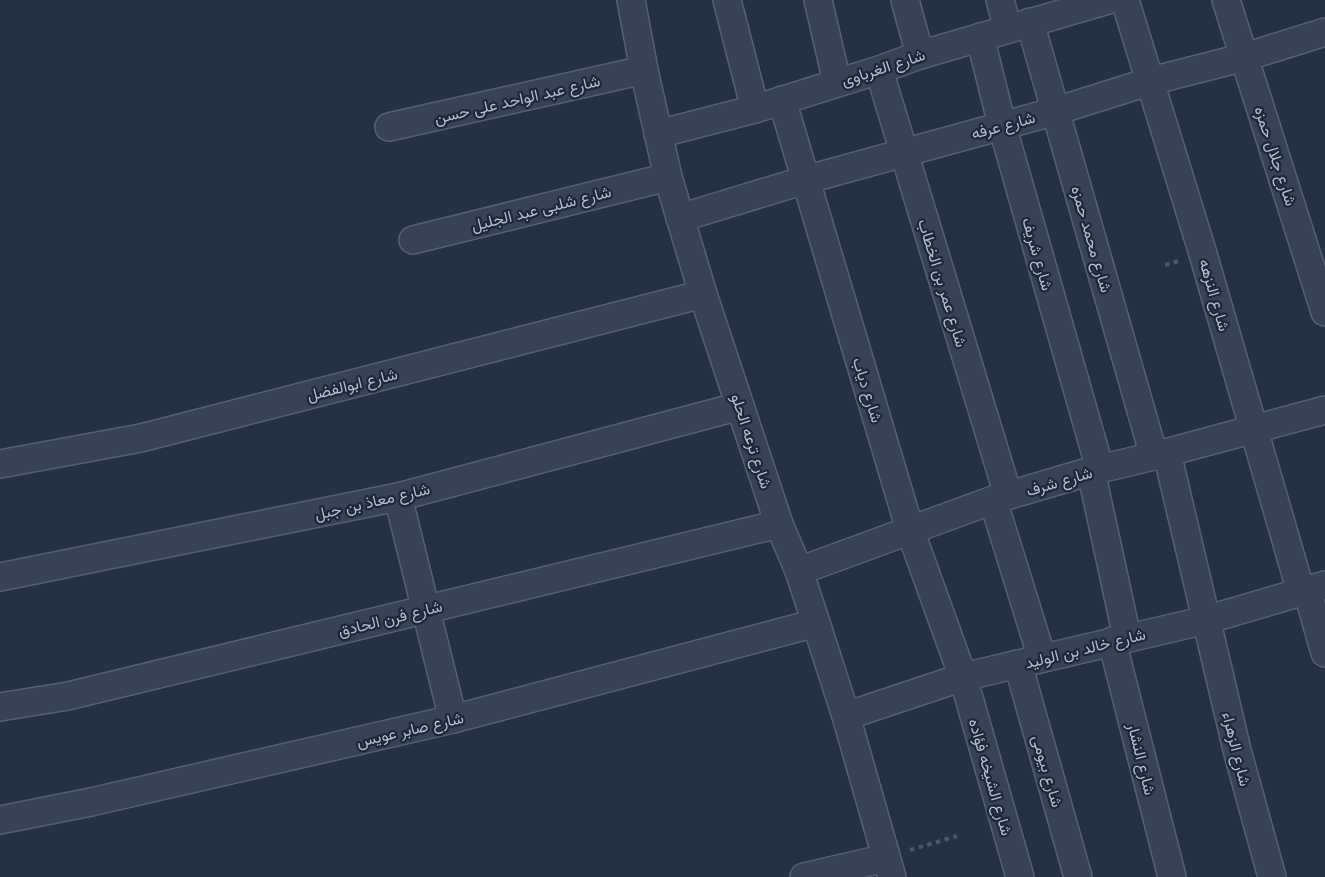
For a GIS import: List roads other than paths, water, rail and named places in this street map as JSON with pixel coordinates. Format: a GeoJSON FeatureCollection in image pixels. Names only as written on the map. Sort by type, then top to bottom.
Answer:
{"type":"FeatureCollection","features":[{"type":"Feature","properties":{"kind":"street","name":"شارع ترعه الحلو"},"geometry":{"type":"LineString","coordinates":[[631,0],[658,134],[680,218],[779,524],[799,571],[816,622],[846,716],[889,867]]}},
{"type":"Feature","properties":{"kind":"street"},"geometry":{"type":"LineString","coordinates":[[727,0],[755,109]]}},
{"type":"Feature","properties":{"kind":"street"},"geometry":{"type":"LineString","coordinates":[[818,0],[837,82]]}},
{"type":"Feature","properties":{"kind":"street"},"geometry":{"type":"LineString","coordinates":[[905,0],[920,55]]}},
{"type":"Feature","properties":{"kind":"street","name":"شارع محمد حمزه"},"geometry":{"type":"LineString","coordinates":[[1000,0],[1019,25],[1056,111],[1160,455],[1206,620]]}},
{"type":"Feature","properties":{"kind":"street","name":"شارع النزهه"},"geometry":{"type":"LineString","coordinates":[[1125,0],[1255,429],[1311,589],[1325,653]]}},
{"type":"Feature","properties":{"kind":"street","name":"شارع جلال حمزه"},"geometry":{"type":"LineString","coordinates":[[1226,0],[1325,312]]}},
{"type":"Feature","properties":{"kind":"street","name":"شارع الغرباوى"},"geometry":{"type":"LineString","coordinates":[[658,134],[755,109],[920,55],[1098,1]]}},
{"type":"Feature","properties":{"kind":"street","name":"شارع عرفه"},"geometry":{"type":"LineString","coordinates":[[680,218],[805,180],[1056,111],[1151,81],[1245,57],[1325,32]]}},
{"type":"Feature","properties":{"kind":"street","name":"شارع شريف"},"geometry":{"type":"LineString","coordinates":[[980,37],[1095,470],[1120,639]]}},
{"type":"Feature","properties":{"kind":"street","name":"شارع عبد الواحد على حسن"},"geometry":{"type":"LineString","coordinates":[[389,127],[644,70]]}},
{"type":"Feature","properties":{"kind":"street","name":"شارع عمر بن الخطاب"},"geometry":{"type":"LineString","coordinates":[[879,70],[1001,497],[1030,661]]}},
{"type":"Feature","properties":{"kind":"street","name":"شارع دياب"},"geometry":{"type":"LineString","coordinates":[[782,100],[910,531],[963,677]]}},
{"type":"Feature","properties":{"kind":"street","name":"شارع شلبى عبد الجليل"},"geometry":{"type":"LineString","coordinates":[[413,240],[668,177]]}},
{"type":"Feature","properties":{"kind":"street","name":"شارع ابوالفضل"},"geometry":{"type":"LineString","coordinates":[[0,464],[141,438],[703,294]]}},
{"type":"Feature","properties":{"kind":"street","name":"شارع معاذ بن جبل"},"geometry":{"type":"LineString","coordinates":[[0,577],[398,496],[740,406]]}},
{"type":"Feature","properties":{"kind":"street","name":"شارع شرف"},"geometry":{"type":"LineString","coordinates":[[799,571],[1001,497],[1325,410]]}},
{"type":"Feature","properties":{"kind":"street"},"geometry":{"type":"LineString","coordinates":[[398,496],[453,719]]}},
{"type":"Feature","properties":{"kind":"street","name":"شارع فرن الحادق"},"geometry":{"type":"LineString","coordinates":[[0,707],[68,696],[779,524]]}},
{"type":"Feature","properties":{"kind":"street","name":"شارع خالد بن الوليد"},"geometry":{"type":"LineString","coordinates":[[846,716],[963,677],[1206,620],[1311,589]]}},
{"type":"Feature","properties":{"kind":"street","name":"شارع الزهراء"},"geometry":{"type":"LineString","coordinates":[[1206,620],[1237,750],[1272,877]]}},
{"type":"Feature","properties":{"kind":"street","name":"شارع صابر عويس"},"geometry":{"type":"LineString","coordinates":[[0,820],[92,802],[453,719],[816,622]]}},
{"type":"Feature","properties":{"kind":"street","name":"شارع النشار"},"geometry":{"type":"LineString","coordinates":[[1120,639],[1172,877]]}},
{"type":"Feature","properties":{"kind":"street","name":"شارع بيومى"},"geometry":{"type":"LineString","coordinates":[[1030,661],[1078,877]]}},
{"type":"Feature","properties":{"kind":"street","name":"شارع الشيخه فؤاده"},"geometry":{"type":"LineString","coordinates":[[963,677],[1020,877]]}},
{"type":"Feature","properties":{"kind":"street"},"geometry":{"type":"LineString","coordinates":[[804,877],[889,867]]}}]}
